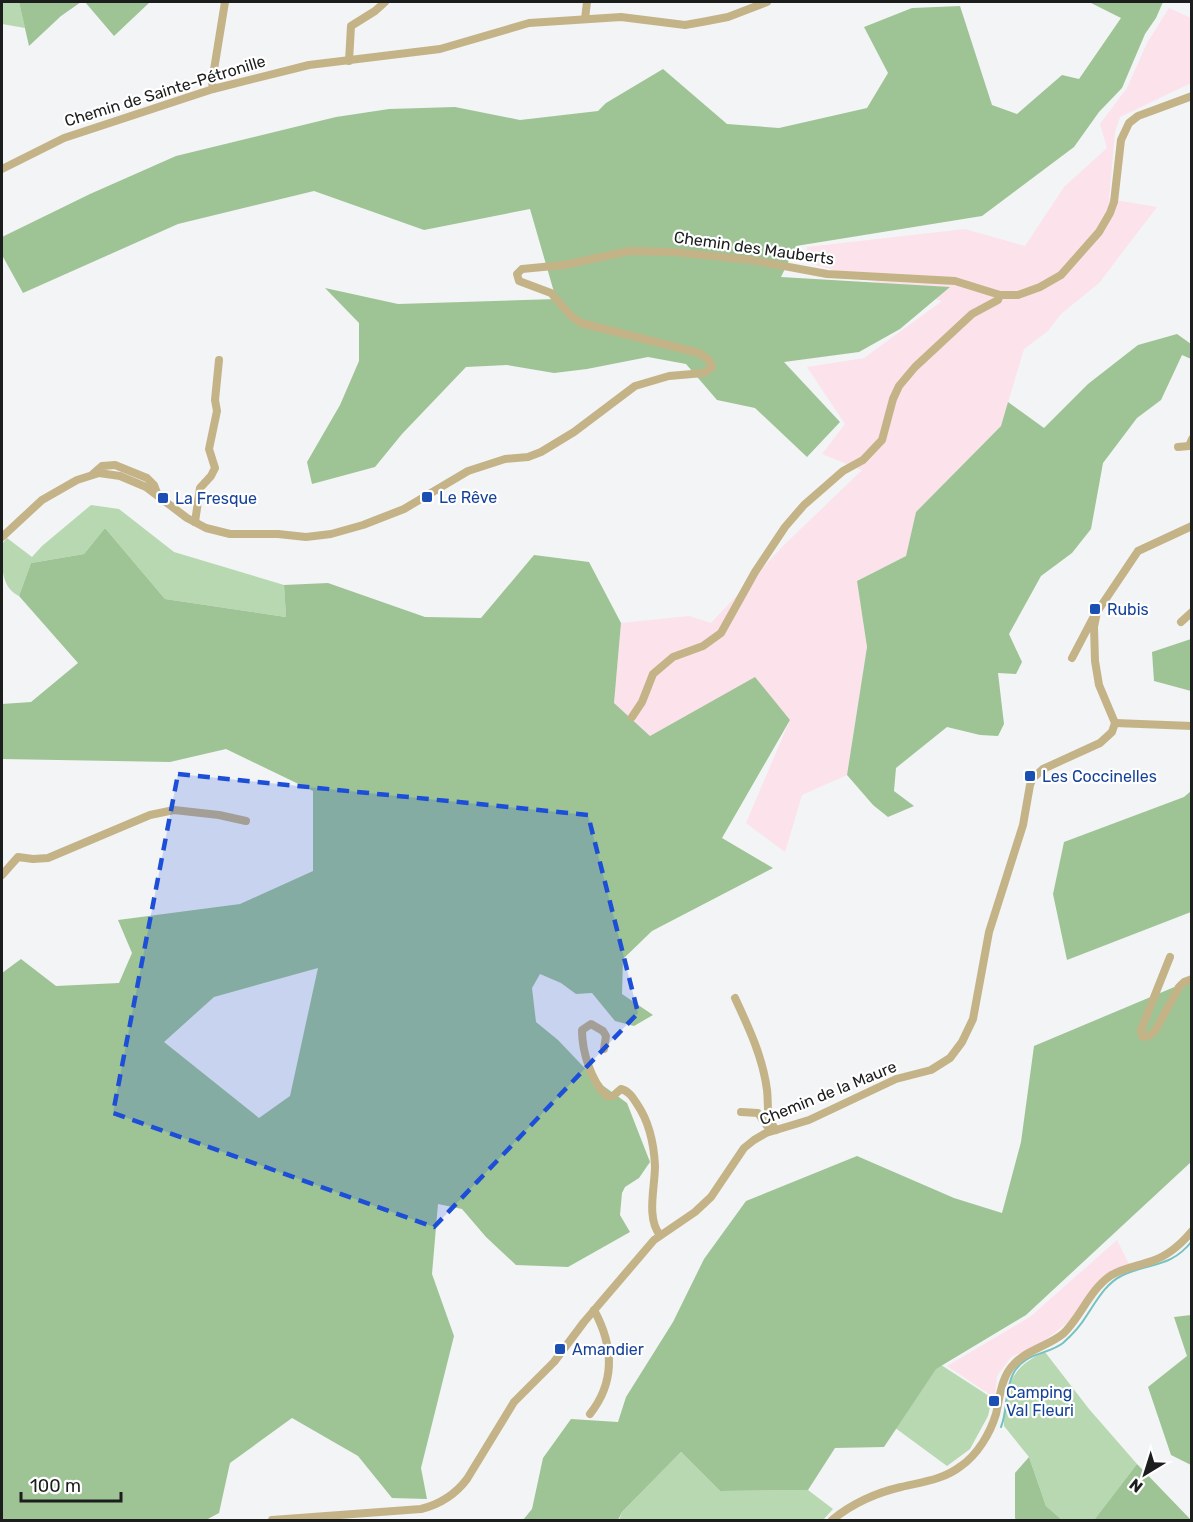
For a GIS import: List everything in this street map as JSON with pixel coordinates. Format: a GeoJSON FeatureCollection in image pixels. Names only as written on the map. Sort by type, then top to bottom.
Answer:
{"type":"FeatureCollection","features":[{"type":"Feature","properties":{"kind":"street"},"geometry":{"type":"LineString","coordinates":[[213,89],[212,82],[225,2]]}},
{"type":"Feature","properties":{"kind":"street"},"geometry":{"type":"LineString","coordinates":[[349,61],[351,26],[385,2]]}},
{"type":"Feature","properties":{"kind":"street"},"geometry":{"type":"LineString","coordinates":[[585,19],[587,2]]}},
{"type":"Feature","properties":{"kind":"street","name":"Chemin de Sainte-Pétronille"},"geometry":{"type":"LineString","coordinates":[[2,170],[64,138],[213,89],[309,65],[440,49],[529,24],[632,18],[685,24],[728,17],[767,2]]}},
{"type":"Feature","properties":{"kind":"street"},"geometry":{"type":"LineString","coordinates":[[632,717],[642,702],[653,674],[673,657],[703,646],[721,633],[755,572],[785,527],[804,505],[843,471],[863,460],[882,440],[893,399],[899,386],[915,367],[972,314],[998,300],[1000,295],[1018,295],[1028,292],[1061,275],[1099,232],[1114,202],[1121,140],[1129,123],[1138,116],[1191,96]]}},
{"type":"Feature","properties":{"kind":"street","name":"Chemin des Mauberts"},"geometry":{"type":"LineString","coordinates":[[2,537],[42,500],[77,480],[99,473],[120,476],[157,494],[206,528],[243,535],[278,534],[312,537],[344,531],[404,509],[427,497],[462,473],[505,459],[528,457],[541,452],[574,432],[634,386],[669,376],[704,373],[712,367],[707,357],[699,353],[581,323],[570,315],[551,292],[519,281],[517,274],[522,269],[564,265],[629,251],[674,252],[751,260],[827,274],[955,281],[1000,295]]}},
{"type":"Feature","properties":{"kind":"street"},"geometry":{"type":"LineString","coordinates":[[195,522],[200,488],[212,476],[215,468],[209,449],[217,411],[219,360]]}},
{"type":"Feature","properties":{"kind":"street"},"geometry":{"type":"LineString","coordinates":[[1178,447],[1189,446],[1191,439]]}},
{"type":"Feature","properties":{"kind":"street"},"geometry":{"type":"LineString","coordinates":[[1191,526],[1138,551],[1099,608],[1094,627],[1095,661],[1099,685],[1115,723],[1191,726]]}},
{"type":"Feature","properties":{"kind":"street"},"geometry":{"type":"LineString","coordinates":[[1181,622],[1191,612]]}},
{"type":"Feature","properties":{"kind":"street"},"geometry":{"type":"LineString","coordinates":[[1072,658],[1096,616]]}},
{"type":"Feature","properties":{"kind":"street","name":"Chemin de la Maure"},"geometry":{"type":"LineString","coordinates":[[272,1521],[421,1509],[443,1501],[461,1487],[467,1479],[514,1401],[554,1362],[594,1310],[660,1234],[703,1205],[744,1148],[772,1131],[809,1120],[896,1079],[931,1070],[950,1058],[970,1027],[989,932],[1023,825],[1033,778],[1043,769],[1100,743],[1112,732],[1115,723]]}},
{"type":"Feature","properties":{"kind":"street"},"geometry":{"type":"LineString","coordinates":[[2,875],[18,857],[33,860],[48,858],[158,813],[174,810],[219,815],[246,821]]}},
{"type":"Feature","properties":{"kind":"street"},"geometry":{"type":"LineString","coordinates":[[1170,957],[1141,1030],[1142,1036],[1147,1037],[1155,1031],[1179,987],[1191,979]]}},
{"type":"Feature","properties":{"kind":"street"},"geometry":{"type":"LineString","coordinates":[[735,998],[754,1039],[763,1067],[767,1093],[767,1115],[772,1131]]}},
{"type":"Feature","properties":{"kind":"street"},"geometry":{"type":"LineString","coordinates":[[604,1049],[606,1036],[603,1031],[591,1024],[585,1026],[582,1030],[582,1040],[599,1089],[607,1096],[613,1096],[621,1089],[628,1091],[650,1128],[655,1165],[653,1217],[655,1229],[660,1234]]}},
{"type":"Feature","properties":{"kind":"street"},"geometry":{"type":"LineString","coordinates":[[741,1112],[758,1113],[772,1131]]}},
{"type":"Feature","properties":{"kind":"street"},"geometry":{"type":"LineString","coordinates":[[832,1521],[863,1499],[879,1492],[938,1478],[963,1465],[983,1441],[993,1423],[1004,1379],[1014,1363],[1063,1333],[1107,1278],[1165,1255],[1191,1231]]}},
{"type":"Feature","properties":{"kind":"street"},"geometry":{"type":"LineString","coordinates":[[590,1414],[603,1394],[609,1376],[607,1340],[604,1328],[594,1310]]}},
{"type":"Feature","properties":{"kind":"highlighted area"},"geometry":{"type":"Polygon","coordinates":[[[178,774],[588,815],[638,1013],[434,1227],[113,1113],[178,774]]]}},
{"type":"Feature","properties":{"kind":"shaded area"},"geometry":{"type":"Polygon","coordinates":[[[1169,8],[1191,18],[1191,83],[1120,117],[1115,132],[1109,199],[1157,207],[1099,283],[1061,314],[1048,331],[1024,349],[1001,426],[916,512],[906,556],[857,581],[867,647],[847,775],[802,795],[785,852],[746,823],[790,720],[684,718],[650,736],[614,703],[621,623],[689,616],[711,623],[783,546],[862,470],[822,454],[845,424],[807,367],[864,358],[942,301],[806,262],[807,247],[965,229],[1025,246],[1064,187],[1107,148],[1100,124],[1127,88],[1147,43],[1169,8]]]}},
{"type":"Feature","properties":{"kind":"shaded area"},"geometry":{"type":"Polygon","coordinates":[[[1117,1240],[1129,1264],[1109,1272],[1071,1320],[1040,1344],[1011,1357],[997,1376],[995,1398],[947,1366],[1030,1317],[1117,1240]]]}},
{"type":"Feature","properties":{"kind":"green space"},"geometry":{"type":"Polygon","coordinates":[[[2,2],[19,2],[25,28],[2,24],[2,2]]]}},
{"type":"Feature","properties":{"kind":"green space"},"geometry":{"type":"Polygon","coordinates":[[[19,2],[81,2],[61,16],[29,46],[19,2]]]}},
{"type":"Feature","properties":{"kind":"green space"},"geometry":{"type":"Polygon","coordinates":[[[85,2],[150,2],[114,36],[85,2]]]}},
{"type":"Feature","properties":{"kind":"green space"},"geometry":{"type":"Polygon","coordinates":[[[1089,2],[1163,2],[1145,34],[1122,88],[1099,112],[1074,147],[982,216],[796,246],[781,277],[950,287],[900,329],[859,352],[784,362],[840,422],[807,457],[755,408],[717,400],[686,364],[648,357],[554,373],[507,365],[466,367],[402,434],[375,467],[312,484],[307,462],[340,405],[359,361],[359,323],[325,288],[398,304],[556,299],[530,209],[424,230],[314,191],[178,224],[23,293],[2,255],[2,237],[90,194],[176,156],[336,117],[389,109],[455,107],[520,120],[598,111],[606,103],[663,69],[727,124],[779,128],[867,108],[888,73],[864,27],[912,8],[960,6],[992,105],[1017,114],[1062,75],[1079,79],[1121,18],[1089,2]]]}},
{"type":"Feature","properties":{"kind":"green space"},"geometry":{"type":"Polygon","coordinates":[[[1177,334],[1191,344],[1191,359],[1182,355],[1161,400],[1137,418],[1103,463],[1091,529],[1072,553],[1041,576],[1009,634],[1022,662],[1016,674],[998,673],[1004,724],[998,736],[980,735],[947,727],[896,768],[894,791],[914,806],[888,817],[873,805],[847,775],[867,647],[857,581],[906,556],[916,512],[1001,426],[1008,402],[1044,428],[1088,384],[1138,345],[1177,334]]]}},
{"type":"Feature","properties":{"kind":"green space"},"geometry":{"type":"Polygon","coordinates":[[[91,505],[119,509],[174,552],[284,585],[286,617],[165,599],[105,528],[84,554],[31,563],[19,596],[13,592],[5,581],[2,567],[2,544],[7,538],[32,557],[91,505]]]}},
{"type":"Feature","properties":{"kind":"green space"},"geometry":{"type":"Polygon","coordinates":[[[105,528],[165,599],[286,617],[284,585],[328,583],[425,617],[481,618],[534,555],[589,562],[621,623],[614,703],[650,736],[755,677],[790,720],[722,838],[773,868],[652,931],[623,959],[622,994],[653,1015],[634,1026],[615,1021],[592,993],[576,994],[561,983],[540,974],[532,988],[536,1022],[558,1040],[598,1082],[627,1103],[650,1162],[639,1178],[625,1187],[622,1193],[620,1215],[630,1232],[568,1267],[516,1265],[486,1237],[462,1209],[438,1204],[432,1274],[454,1336],[421,1468],[427,1499],[392,1498],[358,1456],[292,1418],[230,1463],[219,1513],[206,1520],[2,1520],[2,973],[21,959],[56,986],[119,983],[132,953],[118,920],[240,904],[313,871],[313,791],[226,749],[170,762],[2,759],[2,704],[31,702],[78,663],[19,596],[31,563],[84,554],[105,528]],[[318,968],[214,997],[164,1042],[259,1118],[290,1096],[318,968]]]}},
{"type":"Feature","properties":{"kind":"green space"},"geometry":{"type":"Polygon","coordinates":[[[1191,639],[1191,691],[1154,681],[1152,652],[1191,639]]]}},
{"type":"Feature","properties":{"kind":"green space"},"geometry":{"type":"Polygon","coordinates":[[[1191,791],[1191,912],[1067,960],[1053,894],[1064,842],[1184,797],[1191,791]]]}},
{"type":"Feature","properties":{"kind":"green space"},"geometry":{"type":"Polygon","coordinates":[[[1191,980],[1191,1162],[1026,1315],[936,1369],[884,1447],[835,1448],[808,1490],[720,1491],[681,1452],[622,1512],[618,1520],[523,1520],[532,1509],[543,1458],[571,1419],[618,1422],[626,1397],[673,1322],[704,1259],[746,1201],[857,1156],[954,1198],[1002,1213],[1021,1142],[1034,1046],[1191,980]]]}},
{"type":"Feature","properties":{"kind":"green space"},"geometry":{"type":"Polygon","coordinates":[[[1192,1315],[1191,1465],[1171,1455],[1148,1387],[1187,1356],[1174,1317],[1192,1315]]]}},
{"type":"Feature","properties":{"kind":"green space"},"geometry":{"type":"Polygon","coordinates":[[[918,1350],[992,1398],[988,1416],[970,1449],[947,1466],[879,1416],[918,1350]]]}},
{"type":"Feature","properties":{"kind":"green space"},"geometry":{"type":"Polygon","coordinates":[[[1045,1352],[1089,1409],[1137,1464],[1094,1520],[1062,1520],[1046,1506],[1029,1457],[1004,1426],[1005,1401],[1011,1381],[1023,1365],[1045,1352]]]}},
{"type":"Feature","properties":{"kind":"green space"},"geometry":{"type":"Polygon","coordinates":[[[681,1452],[720,1491],[808,1490],[833,1509],[823,1520],[619,1520],[622,1512],[681,1452]]]}},
{"type":"Feature","properties":{"kind":"green space"},"geometry":{"type":"Polygon","coordinates":[[[1029,1457],[1046,1506],[1062,1520],[1016,1520],[1015,1473],[1029,1457]]]}},
{"type":"Feature","properties":{"kind":"green space"},"geometry":{"type":"Polygon","coordinates":[[[1137,1464],[1191,1520],[1094,1520],[1137,1464]]]}},
{"type":"Feature","properties":{"kind":"waterway"},"geometry":{"type":"LineString","coordinates":[[1001,1427],[1010,1381],[1023,1362],[1063,1343],[1079,1326],[1102,1292],[1117,1278],[1168,1260],[1184,1250],[1192,1241]]}},
{"type":"Feature","properties":{"kind":"place","name":"Le Rêve"},"geometry":{"type":"Point","coordinates":[427,497]}},
{"type":"Feature","properties":{"kind":"place","name":"La Fresque"},"geometry":{"type":"Point","coordinates":[163,498]}},
{"type":"Feature","properties":{"kind":"place","name":"Rubis"},"geometry":{"type":"Point","coordinates":[1095,609]}},
{"type":"Feature","properties":{"kind":"place","name":"Les Coccinelles"},"geometry":{"type":"Point","coordinates":[1030,776]}},
{"type":"Feature","properties":{"kind":"place","name":"Amandier"},"geometry":{"type":"Point","coordinates":[560,1349]}},
{"type":"Feature","properties":{"kind":"place","name":"Camping Val Fleuri"},"geometry":{"type":"Point","coordinates":[994,1401]}}]}
